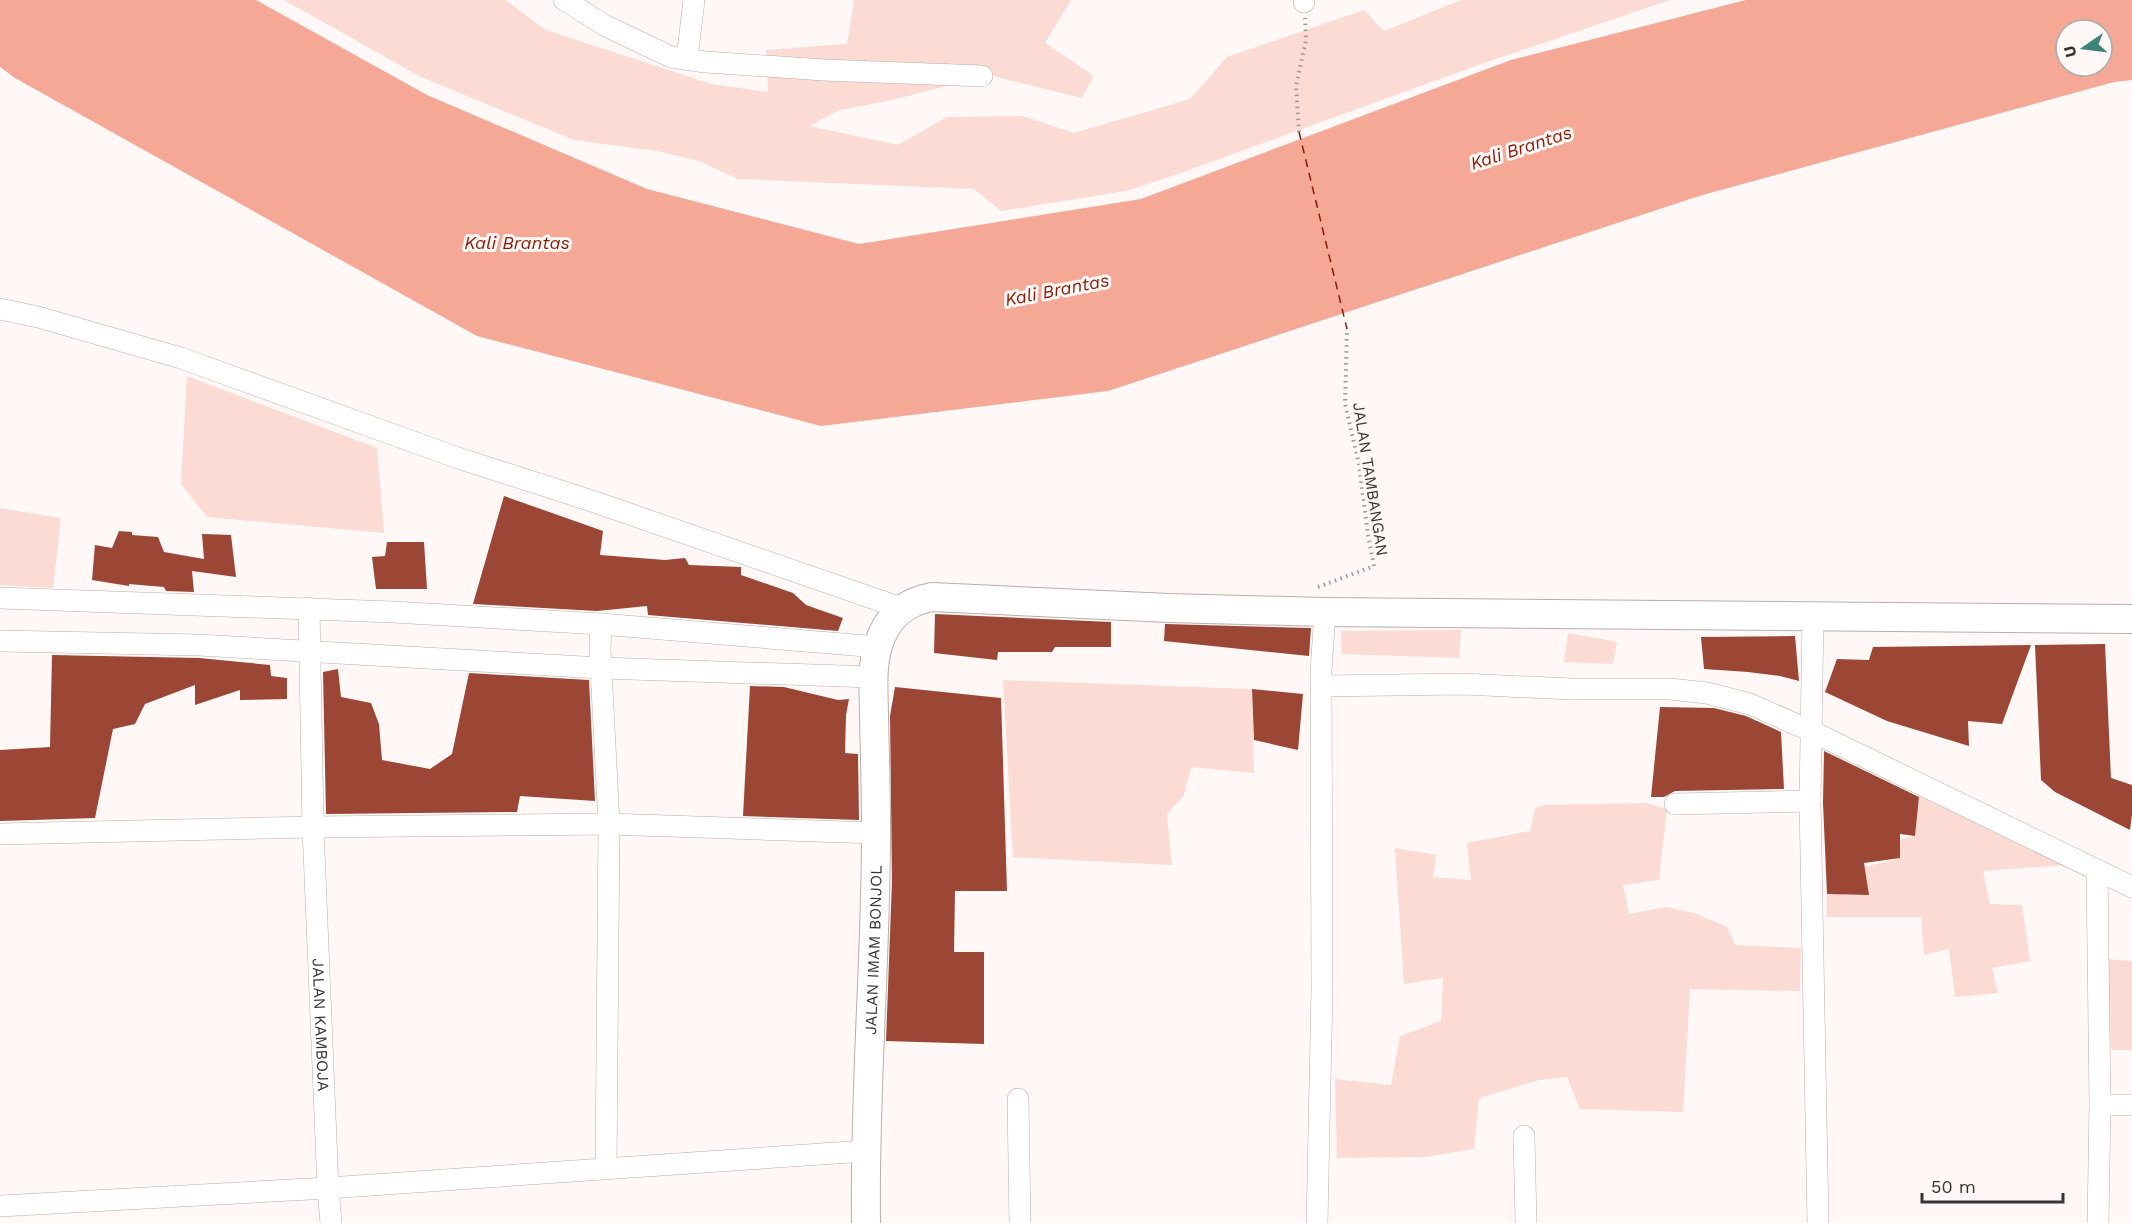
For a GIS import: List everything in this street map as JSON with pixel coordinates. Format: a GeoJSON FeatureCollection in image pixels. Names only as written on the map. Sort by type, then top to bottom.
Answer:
{"type":"FeatureCollection","features":[{"type":"Feature","properties":{"kind":"main road"},"geometry":{"type":"LineString","coordinates":[[875,661],[886,628],[901,608],[932,597],[1169,608],[1317,601],[1813,617],[2132,619]]}},
{"type":"Feature","properties":{"kind":"main road","name":"JALAN IMAM BONJOL"},"geometry":{"type":"LineString","coordinates":[[866,1223],[865,1151],[876,833],[875,661]]}},
{"type":"Feature","properties":{"kind":"street"},"geometry":{"type":"LineString","coordinates":[[564,0],[595,9],[650,48],[671,57],[824,70],[982,76]]}},
{"type":"Feature","properties":{"kind":"street"},"geometry":{"type":"LineString","coordinates":[[687,59],[694,0]]}},
{"type":"Feature","properties":{"kind":"street"},"geometry":{"type":"LineString","coordinates":[[0,309],[38,317],[181,358],[458,458],[592,501],[901,608]]}},
{"type":"Feature","properties":{"kind":"street"},"geometry":{"type":"LineString","coordinates":[[0,598],[309,608],[601,624],[875,661]]}},
{"type":"Feature","properties":{"kind":"street"},"geometry":{"type":"LineString","coordinates":[[1317,601],[1322,649],[1323,990],[1317,1223]]}},
{"type":"Feature","properties":{"kind":"street","name":"JALAN KAMBOJA"},"geometry":{"type":"LineString","coordinates":[[309,608],[313,827],[331,1223]]}},
{"type":"Feature","properties":{"kind":"street"},"geometry":{"type":"LineString","coordinates":[[1813,617],[1810,801],[1818,1223]]}},
{"type":"Feature","properties":{"kind":"street"},"geometry":{"type":"LineString","coordinates":[[601,624],[600,659],[609,824],[606,1168]]}},
{"type":"Feature","properties":{"kind":"street"},"geometry":{"type":"LineString","coordinates":[[0,641],[199,645],[309,653],[406,656],[875,661]]}},
{"type":"Feature","properties":{"kind":"street"},"geometry":{"type":"LineString","coordinates":[[1322,678],[1572,689],[1670,689],[1707,693],[1750,704],[1811,731],[2132,887]]}},
{"type":"Feature","properties":{"kind":"street"},"geometry":{"type":"LineString","coordinates":[[1675,804],[1810,801]]}},
{"type":"Feature","properties":{"kind":"street"},"geometry":{"type":"LineString","coordinates":[[0,834],[313,827],[609,824],[876,833]]}},
{"type":"Feature","properties":{"kind":"street"},"geometry":{"type":"LineString","coordinates":[[2097,871],[2100,1105],[2098,1223]]}},
{"type":"Feature","properties":{"kind":"street"},"geometry":{"type":"LineString","coordinates":[[1018,1099],[1020,1223]]}},
{"type":"Feature","properties":{"kind":"street"},"geometry":{"type":"LineString","coordinates":[[2100,1105],[2132,1105]]}},
{"type":"Feature","properties":{"kind":"street"},"geometry":{"type":"LineString","coordinates":[[1524,1136],[1526,1223]]}},
{"type":"Feature","properties":{"kind":"street"},"geometry":{"type":"LineString","coordinates":[[0,1206],[328,1188],[865,1151]]}},
{"type":"Feature","properties":{"kind":"path"},"geometry":{"type":"LineString","coordinates":[[1299,132],[1296,86],[1306,40],[1304,1]]}},
{"type":"Feature","properties":{"kind":"path","name":"JALAN TAMBANGAN"},"geometry":{"type":"LineString","coordinates":[[1317,601],[1374,566],[1359,464],[1345,404],[1347,329]]}},
{"type":"Feature","properties":{"kind":"shaded area"},"geometry":{"type":"Polygon","coordinates":[[[284,0],[505,0],[546,30],[711,84],[768,92],[766,50],[847,44],[854,0],[1071,0],[1045,43],[1094,76],[1082,98],[989,75],[888,101],[840,110],[809,126],[898,145],[947,117],[1023,116],[1074,133],[1190,99],[1227,57],[1364,10],[1384,31],[1461,0],[1670,0],[1484,63],[1126,191],[1001,211],[974,189],[738,179],[699,161],[657,151],[574,140],[421,77],[284,0]]]}},
{"type":"Feature","properties":{"kind":"shaded area"},"geometry":{"type":"Polygon","coordinates":[[[187,376],[377,448],[384,533],[207,517],[181,484],[187,376]]]}},
{"type":"Feature","properties":{"kind":"shaded area"},"geometry":{"type":"Polygon","coordinates":[[[0,508],[61,518],[53,588],[0,585],[0,508]]]}},
{"type":"Feature","properties":{"kind":"shaded area"},"geometry":{"type":"Polygon","coordinates":[[[1461,630],[1459,658],[1342,654],[1341,631],[1461,630]]]}},
{"type":"Feature","properties":{"kind":"shaded area"},"geometry":{"type":"Polygon","coordinates":[[[1568,633],[1617,642],[1613,664],[1564,662],[1568,633]]]}},
{"type":"Feature","properties":{"kind":"shaded area"},"geometry":{"type":"Polygon","coordinates":[[[1003,680],[1252,689],[1254,773],[1191,767],[1184,795],[1167,814],[1172,865],[1013,857],[1003,680]]]}},
{"type":"Feature","properties":{"kind":"shaded area"},"geometry":{"type":"Polygon","coordinates":[[[1919,793],[2067,865],[1983,871],[1990,904],[2022,905],[2030,961],[1992,968],[1998,993],[1955,997],[1949,949],[1924,955],[1921,917],[1827,917],[1827,894],[1869,895],[1865,867],[1900,858],[1900,839],[1915,836],[1919,793]]]}},
{"type":"Feature","properties":{"kind":"shaded area"},"geometry":{"type":"Polygon","coordinates":[[[1646,803],[1667,809],[1659,880],[1623,885],[1629,914],[1666,907],[1694,913],[1727,927],[1735,945],[1801,948],[1800,991],[1690,989],[1683,1112],[1580,1109],[1567,1077],[1539,1080],[1479,1098],[1474,1149],[1424,1157],[1337,1158],[1335,1079],[1391,1085],[1400,1036],[1441,1021],[1443,978],[1404,984],[1395,848],[1436,855],[1433,877],[1471,880],[1467,843],[1530,831],[1535,808],[1546,805],[1646,803]]]}},
{"type":"Feature","properties":{"kind":"shaded area"},"geometry":{"type":"Polygon","coordinates":[[[2107,959],[2132,961],[2132,1050],[2111,1050],[2107,959]]]}},
{"type":"Feature","properties":{"kind":"water","name":"Kali Brantas"},"geometry":{"type":"Polygon","coordinates":[[[0,0],[256,0],[427,95],[647,189],[859,244],[1141,199],[1511,60],[1746,0],[2132,0],[2132,80],[2114,82],[1699,196],[1108,391],[821,426],[477,336],[15,78],[0,67],[0,0]]]}},
{"type":"Feature","properties":{"kind":"building"},"geometry":{"type":"Polygon","coordinates":[[[504,496],[603,531],[600,555],[665,560],[685,558],[689,565],[741,567],[741,575],[793,593],[806,605],[843,618],[838,631],[648,615],[647,606],[597,611],[473,604],[504,496]]]}},
{"type":"Feature","properties":{"kind":"building"},"geometry":{"type":"Polygon","coordinates":[[[119,531],[132,532],[132,535],[158,537],[164,552],[204,559],[202,534],[231,535],[236,577],[192,571],[194,592],[166,591],[164,587],[129,584],[129,586],[92,580],[95,545],[112,548],[119,531]]]}},
{"type":"Feature","properties":{"kind":"building"},"geometry":{"type":"Polygon","coordinates":[[[387,542],[424,542],[427,589],[376,589],[372,557],[385,556],[387,542]]]}},
{"type":"Feature","properties":{"kind":"building"},"geometry":{"type":"Polygon","coordinates":[[[935,614],[1111,622],[1111,647],[1055,647],[1052,652],[998,652],[997,660],[934,653],[935,614]]]}},
{"type":"Feature","properties":{"kind":"building"},"geometry":{"type":"Polygon","coordinates":[[[1165,624],[1311,628],[1309,656],[1164,641],[1165,624]]]}},
{"type":"Feature","properties":{"kind":"building"},"geometry":{"type":"Polygon","coordinates":[[[1795,636],[1799,681],[1780,676],[1704,669],[1701,637],[1795,636]]]}},
{"type":"Feature","properties":{"kind":"building"},"geometry":{"type":"Polygon","coordinates":[[[2105,644],[2111,778],[2132,785],[2130,830],[2055,792],[2041,780],[2035,645],[2105,644]]]}},
{"type":"Feature","properties":{"kind":"building"},"geometry":{"type":"Polygon","coordinates":[[[2031,645],[2002,724],[1968,721],[1969,746],[1887,721],[1825,692],[1837,659],[1869,660],[1873,647],[2031,645]]]}},
{"type":"Feature","properties":{"kind":"building"},"geometry":{"type":"Polygon","coordinates":[[[52,655],[199,658],[270,665],[271,676],[287,678],[287,699],[240,700],[240,690],[195,705],[195,685],[145,704],[135,724],[113,729],[95,818],[0,821],[0,750],[50,747],[52,655]]]}},
{"type":"Feature","properties":{"kind":"building"},"geometry":{"type":"Polygon","coordinates":[[[338,669],[341,697],[371,703],[379,724],[382,760],[430,769],[452,754],[469,673],[589,680],[595,801],[520,796],[517,812],[326,814],[323,672],[338,669]]]}},
{"type":"Feature","properties":{"kind":"building"},"geometry":{"type":"Polygon","coordinates":[[[750,686],[784,687],[838,700],[849,699],[846,715],[845,753],[858,754],[859,820],[743,816],[750,686]]]}},
{"type":"Feature","properties":{"kind":"building"},"geometry":{"type":"Polygon","coordinates":[[[895,687],[1001,698],[1007,891],[955,891],[954,952],[984,952],[984,1044],[886,1041],[892,881],[890,716],[895,687]]]}},
{"type":"Feature","properties":{"kind":"building"},"geometry":{"type":"Polygon","coordinates":[[[1252,689],[1303,694],[1298,750],[1254,740],[1252,689]]]}},
{"type":"Feature","properties":{"kind":"building"},"geometry":{"type":"Polygon","coordinates":[[[1660,707],[1714,708],[1746,716],[1781,732],[1784,789],[1675,791],[1664,797],[1651,797],[1660,707]]]}},
{"type":"Feature","properties":{"kind":"building"},"geometry":{"type":"Polygon","coordinates":[[[1824,751],[1919,797],[1915,836],[1900,834],[1900,858],[1864,863],[1869,895],[1827,894],[1823,803],[1824,751]]]}},
{"type":"Feature","properties":{"kind":"ferry route"},"geometry":{"type":"LineString","coordinates":[[1299,132],[1347,329]]}}]}
